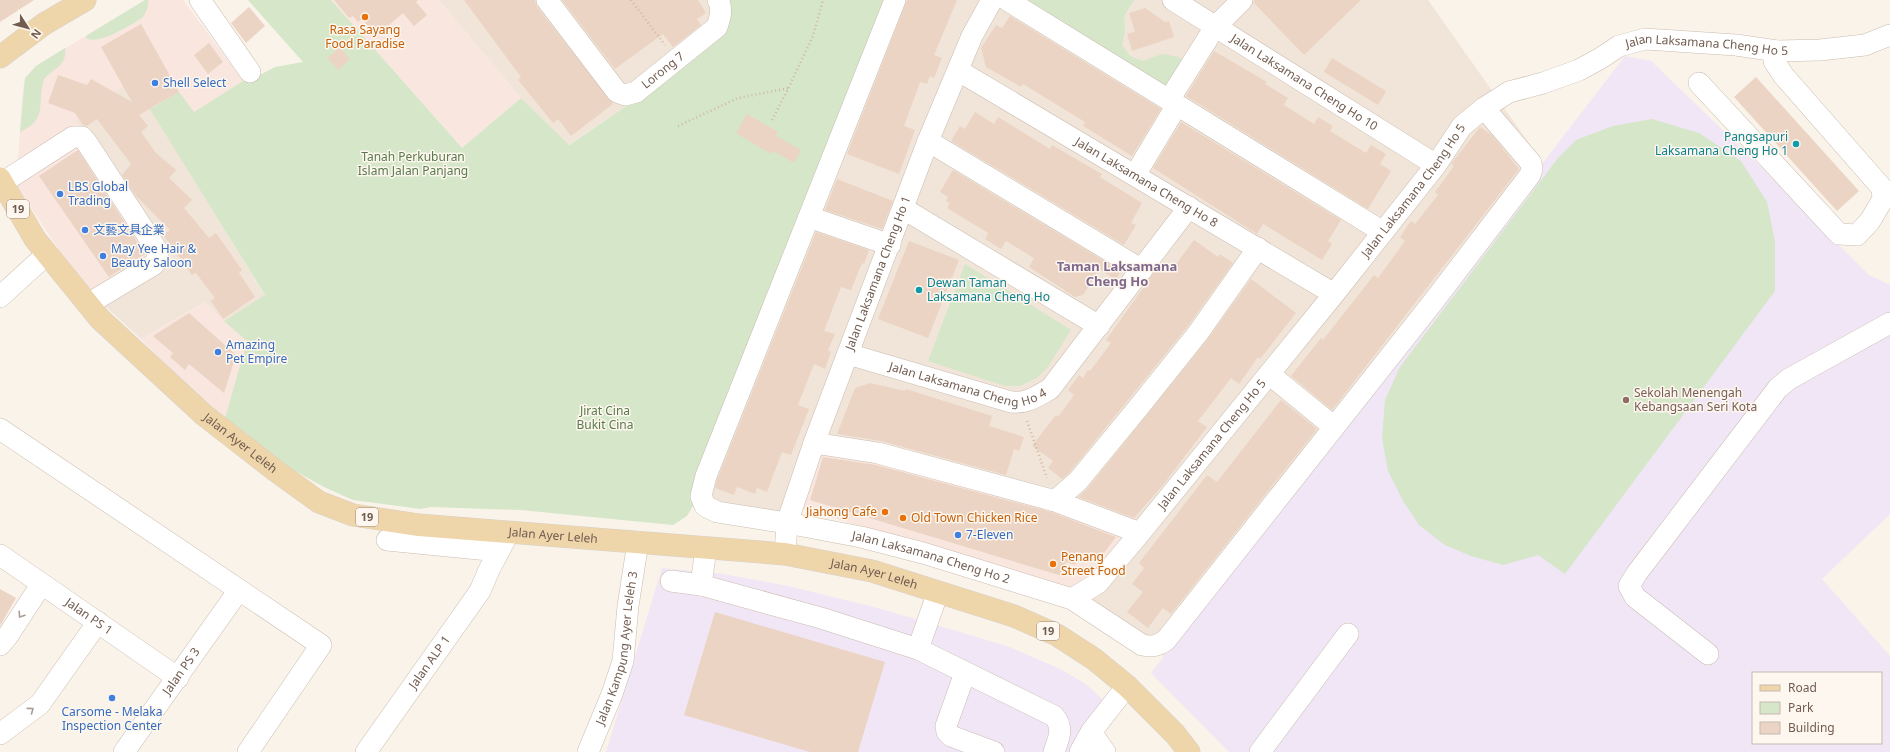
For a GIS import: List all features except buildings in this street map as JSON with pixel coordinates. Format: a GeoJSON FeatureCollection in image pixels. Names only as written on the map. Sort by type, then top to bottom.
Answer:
{"type":"FeatureCollection","features":[{"type":"Feature","properties":{"kind":"main road"},"geometry":{"type":"LineString","coordinates":[[0,56],[44,24],[85,0]]}},
{"type":"Feature","properties":{"kind":"main road"},"geometry":{"type":"LineString","coordinates":[[0,38],[44,24]]}},
{"type":"Feature","properties":{"kind":"main road","name":"Jalan Ayer Leleh"},"geometry":{"type":"LineString","coordinates":[[1,181],[41,246],[107,326],[204,415],[276,471],[319,502],[353,515],[419,525],[492,540],[638,542],[785,554],[872,571],[1014,616],[1057,635],[1094,659],[1127,686],[1174,734],[1189,752]]}},
{"type":"Feature","properties":{"kind":"main road"},"geometry":{"type":"LineString","coordinates":[[0,212],[41,246]]}},
{"type":"Feature","properties":{"kind":"street"},"geometry":{"type":"LineString","coordinates":[[200,0],[250,72]]}},
{"type":"Feature","properties":{"kind":"street","name":"Lorong 7"},"geometry":{"type":"LineString","coordinates":[[547,0],[617,92],[625,95],[636,92],[717,27],[721,5],[718,0]]}},
{"type":"Feature","properties":{"kind":"street","name":"Jalan Laksamana Cheng Ho 2"},"geometry":{"type":"LineString","coordinates":[[895,0],[706,476],[701,496],[705,506],[717,512],[788,523],[923,553],[1072,599],[1142,645],[1151,647],[1159,645],[1166,640],[1334,427]]}},
{"type":"Feature","properties":{"kind":"street","name":"Jalan Laksamana Cheng Ho 1"},"geometry":{"type":"LineString","coordinates":[[785,554],[788,523],[814,443],[904,209],[928,141],[959,71],[972,36],[992,0]]}},
{"type":"Feature","properties":{"kind":"street"},"geometry":{"type":"LineString","coordinates":[[1007,0],[1383,232]]}},
{"type":"Feature","properties":{"kind":"street","name":"Jalan Laksamana Cheng Ho 10"},"geometry":{"type":"LineString","coordinates":[[1173,0],[1436,165]]}},
{"type":"Feature","properties":{"kind":"street"},"geometry":{"type":"LineString","coordinates":[[1135,175],[1173,102],[1215,27],[1242,0]]}},
{"type":"Feature","properties":{"kind":"street","name":"Jalan Laksamana Cheng Ho 5"},"geometry":{"type":"LineString","coordinates":[[1072,599],[1098,583],[1140,533],[1334,294],[1436,165],[1462,126],[1484,108],[1509,92],[1579,70],[1601,58],[1618,46],[1645,39],[1679,40],[1736,45],[1777,51],[1820,50],[1865,45],[1890,35]]}},
{"type":"Feature","properties":{"kind":"street"},"geometry":{"type":"LineString","coordinates":[[1699,83],[1839,234],[1857,235],[1870,221],[1883,199],[1882,188],[1783,74],[1774,61],[1777,51]]}},
{"type":"Feature","properties":{"kind":"street","name":"Jalan Laksamana Cheng Ho 8"},"geometry":{"type":"LineString","coordinates":[[959,71],[1334,294]]}},
{"type":"Feature","properties":{"kind":"street"},"geometry":{"type":"LineString","coordinates":[[1269,374],[1334,427],[1530,175],[1532,169],[1531,163],[1484,108]]}},
{"type":"Feature","properties":{"kind":"street"},"geometry":{"type":"LineString","coordinates":[[1,181],[73,137],[82,137],[87,143],[157,250],[158,259],[153,265],[88,304]]}},
{"type":"Feature","properties":{"kind":"street"},"geometry":{"type":"LineString","coordinates":[[928,141],[1142,270]]}},
{"type":"Feature","properties":{"kind":"street","name":"Jalan Laksamana Cheng Ho 4"},"geometry":{"type":"LineString","coordinates":[[848,354],[1004,400],[1021,403],[1030,400],[1050,389],[1189,208]]}},
{"type":"Feature","properties":{"kind":"street"},"geometry":{"type":"LineString","coordinates":[[904,209],[1099,326]]}},
{"type":"Feature","properties":{"kind":"street"},"geometry":{"type":"LineString","coordinates":[[809,217],[890,245]]}},
{"type":"Feature","properties":{"kind":"street"},"geometry":{"type":"LineString","coordinates":[[0,297],[41,246]]}},
{"type":"Feature","properties":{"kind":"street"},"geometry":{"type":"LineString","coordinates":[[1055,501],[1078,481],[1143,402],[1198,333],[1258,248]]}},
{"type":"Feature","properties":{"kind":"street"},"geometry":{"type":"LineString","coordinates":[[1708,654],[1635,597],[1630,586],[1637,573],[1778,388],[1789,379],[1890,323]]}},
{"type":"Feature","properties":{"kind":"street"},"geometry":{"type":"LineString","coordinates":[[0,429],[321,645],[248,752]]}},
{"type":"Feature","properties":{"kind":"street"},"geometry":{"type":"LineString","coordinates":[[814,443],[878,453],[1055,501],[1140,533]]}},
{"type":"Feature","properties":{"kind":"street"},"geometry":{"type":"LineString","coordinates":[[387,540],[492,540]]}},
{"type":"Feature","properties":{"kind":"street","name":"Jalan ALP 1"},"geometry":{"type":"LineString","coordinates":[[366,752],[480,591],[488,570],[492,540]]}},
{"type":"Feature","properties":{"kind":"street","name":"Jalan Kampung Ayer Leleh 3"},"geometry":{"type":"LineString","coordinates":[[588,752],[612,694],[623,661],[628,606],[638,542]]}},
{"type":"Feature","properties":{"kind":"street"},"geometry":{"type":"LineString","coordinates":[[701,585],[706,548]]}},
{"type":"Feature","properties":{"kind":"street","name":"Jalan PS 1"},"geometry":{"type":"LineString","coordinates":[[0,555],[41,585],[98,622],[178,678]]}},
{"type":"Feature","properties":{"kind":"street"},"geometry":{"type":"LineString","coordinates":[[671,581],[701,585],[821,618],[918,649],[1054,716],[1059,723],[1061,732],[1054,752]]}},
{"type":"Feature","properties":{"kind":"street"},"geometry":{"type":"LineString","coordinates":[[0,645],[8,637],[41,585]]}},
{"type":"Feature","properties":{"kind":"street","name":"Jalan PS 3"},"geometry":{"type":"LineString","coordinates":[[124,752],[239,590]]}},
{"type":"Feature","properties":{"kind":"street"},"geometry":{"type":"LineString","coordinates":[[918,649],[938,592]]}},
{"type":"Feature","properties":{"kind":"street"},"geometry":{"type":"LineString","coordinates":[[0,734],[40,704],[98,622]]}},
{"type":"Feature","properties":{"kind":"street"},"geometry":{"type":"LineString","coordinates":[[1260,752],[1348,634]]}},
{"type":"Feature","properties":{"kind":"street"},"geometry":{"type":"LineString","coordinates":[[966,673],[946,726],[947,732],[951,736],[994,752]]}},
{"type":"Feature","properties":{"kind":"street"},"geometry":{"type":"LineString","coordinates":[[1080,752],[1091,732],[1127,686]]}},
{"type":"Feature","properties":{"kind":"street"},"geometry":{"type":"LineString","coordinates":[[1091,732],[1105,752]]}},
{"type":"Feature","properties":{"kind":"path"},"geometry":{"type":"LineString","coordinates":[[631,0],[676,60]]}},
{"type":"Feature","properties":{"kind":"path"},"geometry":{"type":"LineString","coordinates":[[772,120],[813,36],[823,0]]}},
{"type":"Feature","properties":{"kind":"path"},"geometry":{"type":"LineString","coordinates":[[678,126],[708,114],[738,98],[789,87]]}},
{"type":"Feature","properties":{"kind":"path"},"geometry":{"type":"LineString","coordinates":[[1021,403],[1055,501]]}},
{"type":"Feature","properties":{"kind":"shaded area"},"geometry":{"type":"Polygon","coordinates":[[[145,0],[183,0],[243,81],[194,112],[134,80],[113,92],[76,121],[112,174],[134,201],[175,261],[105,306],[72,270],[15,183],[13,170],[18,160],[23,90],[25,78],[36,66],[145,0]]]}},
{"type":"Feature","properties":{"kind":"shaded area"},"geometry":{"type":"Polygon","coordinates":[[[331,0],[439,0],[521,98],[462,148],[331,0]]]}},
{"type":"Feature","properties":{"kind":"shaded area"},"geometry":{"type":"Polygon","coordinates":[[[439,0],[725,0],[721,34],[625,107],[568,145],[521,98],[439,0]]]}},
{"type":"Feature","properties":{"kind":"shaded area"},"geometry":{"type":"Polygon","coordinates":[[[887,0],[1428,0],[1543,163],[1164,656],[1080,592],[801,508],[777,512],[696,501],[887,0]]]}},
{"type":"Feature","properties":{"kind":"shaded area","name":"Sekolah Menengah Kebangsaan Seri Kota"},"geometry":{"type":"Polygon","coordinates":[[[1625,56],[1651,61],[1756,162],[1869,275],[1890,285],[1890,514],[1822,579],[1890,656],[1890,752],[1229,752],[1151,673],[1625,56]]]}},
{"type":"Feature","properties":{"kind":"shaded area"},"geometry":{"type":"Polygon","coordinates":[[[134,80],[265,296],[224,321],[205,302],[141,339],[105,306],[175,261],[112,174],[76,121],[113,92],[134,80]]]}},
{"type":"Feature","properties":{"kind":"shaded area"},"geometry":{"type":"Polygon","coordinates":[[[205,302],[247,341],[225,418],[167,366],[141,339],[205,302]]]}},
{"type":"Feature","properties":{"kind":"shaded area"},"geometry":{"type":"Polygon","coordinates":[[[821,448],[874,455],[1129,533],[1080,592],[801,508],[821,448]]]}},
{"type":"Feature","properties":{"kind":"shaded area"},"geometry":{"type":"Polygon","coordinates":[[[662,568],[723,574],[788,586],[874,607],[960,632],[1012,648],[1062,670],[1087,685],[1103,700],[1074,752],[606,752],[662,568]]]}},
{"type":"Feature","properties":{"kind":"green space"},"geometry":{"type":"Polygon","coordinates":[[[145,0],[148,0],[148,5],[142,18],[122,30],[106,37],[91,40],[86,38],[86,36],[145,0]]]}},
{"type":"Feature","properties":{"kind":"green space"},"geometry":{"type":"Polygon","coordinates":[[[248,0],[331,0],[462,148],[521,98],[569,145],[625,107],[721,34],[725,0],[887,0],[696,501],[687,516],[673,525],[521,510],[431,507],[421,509],[353,500],[324,487],[288,467],[225,418],[247,341],[224,321],[265,295],[150,109],[179,92],[194,112],[243,81],[254,78],[275,67],[303,62],[248,0]]]}},
{"type":"Feature","properties":{"kind":"green space"},"geometry":{"type":"Polygon","coordinates":[[[1020,0],[1134,0],[1124,16],[1125,31],[1122,45],[1130,56],[1143,61],[1162,54],[1180,57],[1184,68],[1171,89],[1020,0]]]}},
{"type":"Feature","properties":{"kind":"green space"},"geometry":{"type":"Polygon","coordinates":[[[65,48],[62,63],[44,79],[38,116],[29,127],[20,132],[25,78],[36,66],[65,48]]]}},
{"type":"Feature","properties":{"kind":"green space"},"geometry":{"type":"Polygon","coordinates":[[[1652,119],[1699,133],[1741,161],[1767,202],[1775,242],[1775,291],[1565,574],[1538,555],[1503,565],[1471,556],[1445,545],[1419,525],[1403,501],[1388,471],[1382,438],[1385,400],[1400,367],[1558,158],[1576,140],[1613,126],[1652,119]]]}},
{"type":"Feature","properties":{"kind":"green space"},"geometry":{"type":"Polygon","coordinates":[[[965,264],[1071,330],[1047,368],[1037,378],[1020,386],[1005,386],[928,361],[965,264]]]}},
{"type":"Feature","properties":{"kind":"place","name":"Rasa Sayang Food Paradise"},"geometry":{"type":"Point","coordinates":[365,17]}},
{"type":"Feature","properties":{"kind":"place","name":"Shell Select"},"geometry":{"type":"Point","coordinates":[155,83]}},
{"type":"Feature","properties":{"kind":"place","name":"Pangsapuri Laksamana Cheng Ho 1"},"geometry":{"type":"Point","coordinates":[1796,144]}},
{"type":"Feature","properties":{"kind":"place","name":"LBS Global Trading"},"geometry":{"type":"Point","coordinates":[60,194]}},
{"type":"Feature","properties":{"kind":"place","name":"文藝文具企業"},"geometry":{"type":"Point","coordinates":[85,230]}},
{"type":"Feature","properties":{"kind":"place","name":"May Yee Hair & Beauty Saloon"},"geometry":{"type":"Point","coordinates":[103,256]}},
{"type":"Feature","properties":{"kind":"place","name":"Dewan Taman Laksamana Cheng Ho"},"geometry":{"type":"Point","coordinates":[919,290]}},
{"type":"Feature","properties":{"kind":"place","name":"Amazing Pet Empire"},"geometry":{"type":"Point","coordinates":[218,352]}},
{"type":"Feature","properties":{"kind":"place","name":"Sekolah Menengah Kebangsaan Seri Kota"},"geometry":{"type":"Point","coordinates":[1626,400]}},
{"type":"Feature","properties":{"kind":"place","name":"Jiahong Cafe"},"geometry":{"type":"Point","coordinates":[885,512]}},
{"type":"Feature","properties":{"kind":"place","name":"Old Town Chicken Rice"},"geometry":{"type":"Point","coordinates":[903,518]}},
{"type":"Feature","properties":{"kind":"place","name":"7-Eleven"},"geometry":{"type":"Point","coordinates":[958,535]}},
{"type":"Feature","properties":{"kind":"place","name":"Penang Street Food"},"geometry":{"type":"Point","coordinates":[1053,564]}},
{"type":"Feature","properties":{"kind":"place","name":"Carsome - Melaka Inspection Center"},"geometry":{"type":"Point","coordinates":[112,698]}},
{"type":"Feature","properties":{"kind":"district","name":"Taman Laksamana Cheng Ho"},"geometry":{"type":"Point","coordinates":[1117,274]}},
{"type":"Feature","properties":{"kind":"park label","name":"Tanah Perkuburan Islam Jalan Panjang"},"geometry":{"type":"Point","coordinates":[413,164]}},
{"type":"Feature","properties":{"kind":"park label","name":"Jirat Cina Bukit Cina"},"geometry":{"type":"Point","coordinates":[605,418]}}]}
